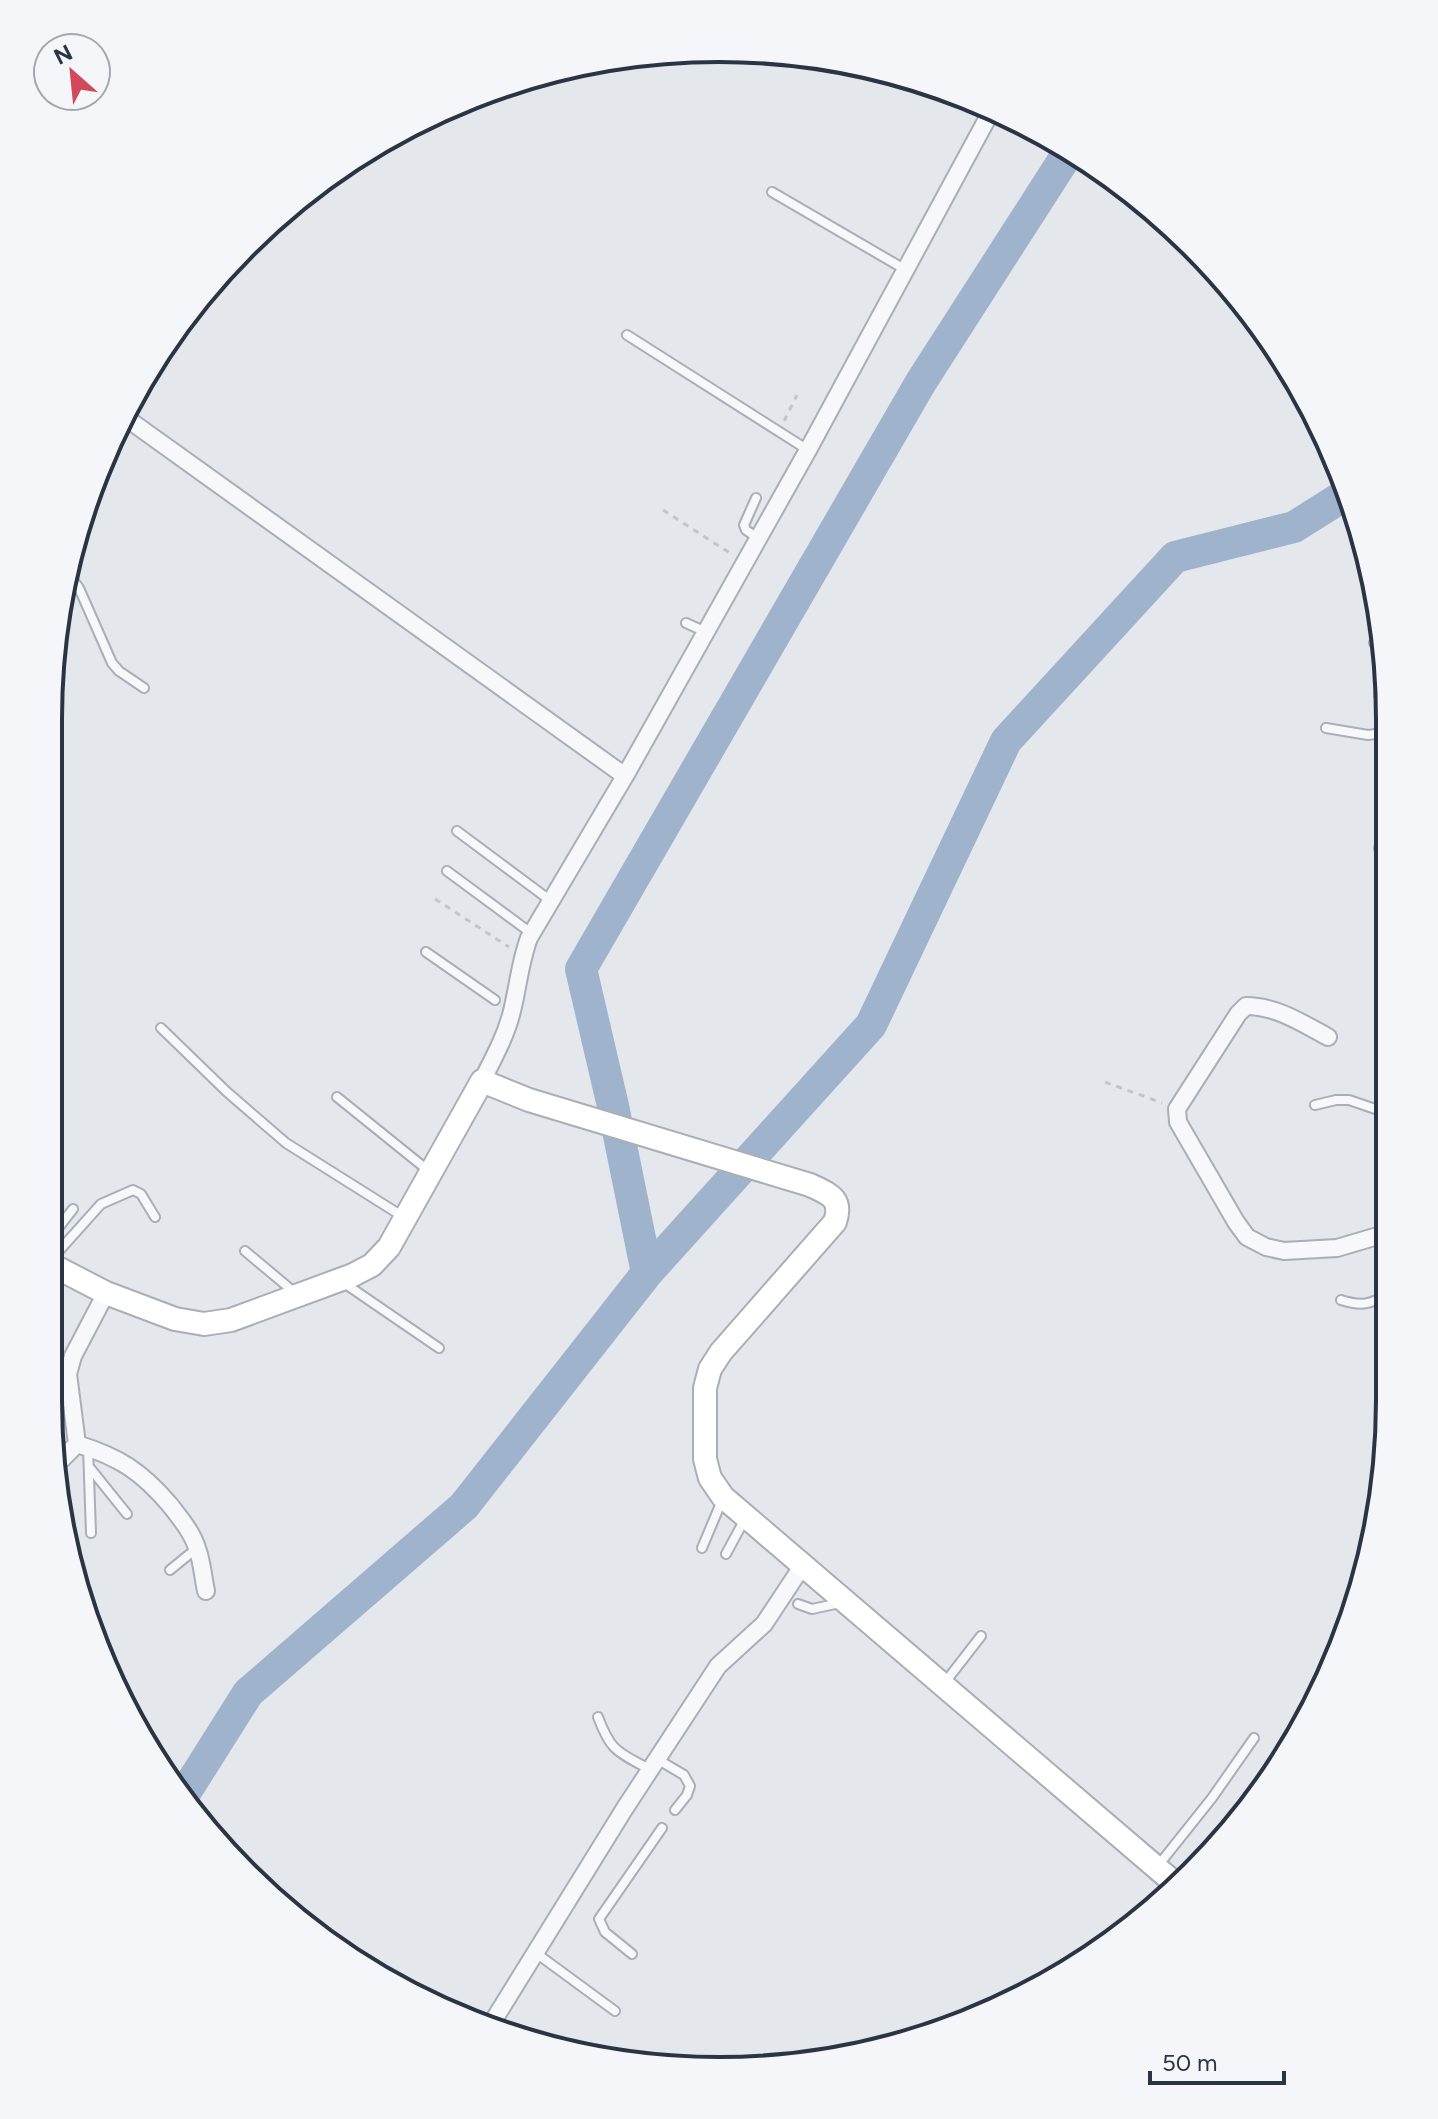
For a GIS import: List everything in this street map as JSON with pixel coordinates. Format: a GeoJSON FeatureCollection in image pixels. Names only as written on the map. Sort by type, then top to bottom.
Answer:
{"type":"FeatureCollection","features":[{"type":"Feature","properties":{"kind":"main road"},"geometry":{"type":"LineString","coordinates":[[62,1274],[175,1319],[204,1324],[231,1320],[353,1275],[372,1265],[389,1247],[482,1081],[529,1100],[810,1185],[829,1194],[836,1202],[838,1212],[835,1222],[721,1352],[710,1369],[705,1388],[705,1459],[710,1478],[723,1497],[1169,1878]]}},
{"type":"Feature","properties":{"kind":"street"},"geometry":{"type":"LineString","coordinates":[[482,1081],[506,1029],[522,956],[531,933],[625,776],[759,539],[987,120]]}},
{"type":"Feature","properties":{"kind":"street"},"geometry":{"type":"LineString","coordinates":[[133,423],[625,776]]}},
{"type":"Feature","properties":{"kind":"street"},"geometry":{"type":"LineString","coordinates":[[1328,1037],[1285,1014],[1260,1006],[1246,1006],[1177,1109],[1178,1122],[1247,1237],[1266,1247],[1284,1251],[1337,1248],[1376,1236]]}},
{"type":"Feature","properties":{"kind":"street"},"geometry":{"type":"LineString","coordinates":[[82,1446],[68,1374],[73,1356],[106,1293]]}},
{"type":"Feature","properties":{"kind":"street"},"geometry":{"type":"LineString","coordinates":[[65,1458],[82,1446]]}},
{"type":"Feature","properties":{"kind":"street"},"geometry":{"type":"LineString","coordinates":[[82,1446],[104,1452],[135,1470],[154,1487],[184,1523],[198,1548],[206,1591]]}},
{"type":"Feature","properties":{"kind":"street"},"geometry":{"type":"LineString","coordinates":[[495,2017],[718,1666],[764,1624],[803,1565]]}},
{"type":"Feature","properties":{"kind":"lane"},"geometry":{"type":"LineString","coordinates":[[772,192],[906,270]]}},
{"type":"Feature","properties":{"kind":"lane"},"geometry":{"type":"LineString","coordinates":[[627,335],[808,450]]}},
{"type":"Feature","properties":{"kind":"lane"},"geometry":{"type":"LineString","coordinates":[[756,498],[744,525],[759,539]]}},
{"type":"Feature","properties":{"kind":"lane"},"geometry":{"type":"LineString","coordinates":[[76,585],[112,663],[144,688]]}},
{"type":"Feature","properties":{"kind":"lane"},"geometry":{"type":"LineString","coordinates":[[686,623],[706,632]]}},
{"type":"Feature","properties":{"kind":"lane"},"geometry":{"type":"LineString","coordinates":[[1326,728],[1376,734]]}},
{"type":"Feature","properties":{"kind":"lane"},"geometry":{"type":"LineString","coordinates":[[457,831],[551,901]]}},
{"type":"Feature","properties":{"kind":"lane"},"geometry":{"type":"LineString","coordinates":[[447,871],[531,933]]}},
{"type":"Feature","properties":{"kind":"lane"},"geometry":{"type":"LineString","coordinates":[[426,952],[495,1000]]}},
{"type":"Feature","properties":{"kind":"lane"},"geometry":{"type":"LineString","coordinates":[[161,1028],[227,1092],[286,1143],[405,1218]]}},
{"type":"Feature","properties":{"kind":"lane"},"geometry":{"type":"LineString","coordinates":[[337,1097],[431,1172]]}},
{"type":"Feature","properties":{"kind":"lane"},"geometry":{"type":"LineString","coordinates":[[1315,1105],[1349,1100],[1376,1109]]}},
{"type":"Feature","properties":{"kind":"lane"},"geometry":{"type":"LineString","coordinates":[[62,1257],[101,1204],[120,1195],[133,1190],[141,1194],[155,1217]]}},
{"type":"Feature","properties":{"kind":"lane"},"geometry":{"type":"LineString","coordinates":[[62,1223],[73,1209]]}},
{"type":"Feature","properties":{"kind":"lane"},"geometry":{"type":"LineString","coordinates":[[245,1251],[298,1295]]}},
{"type":"Feature","properties":{"kind":"lane"},"geometry":{"type":"LineString","coordinates":[[340,1280],[439,1348]]}},
{"type":"Feature","properties":{"kind":"lane"},"geometry":{"type":"LineString","coordinates":[[1341,1300],[1359,1305],[1376,1300]]}},
{"type":"Feature","properties":{"kind":"lane"},"geometry":{"type":"LineString","coordinates":[[82,1446],[89,1467],[91,1533]]}},
{"type":"Feature","properties":{"kind":"lane"},"geometry":{"type":"LineString","coordinates":[[89,1467],[127,1514]]}},
{"type":"Feature","properties":{"kind":"lane"},"geometry":{"type":"LineString","coordinates":[[702,1548],[723,1497]]}},
{"type":"Feature","properties":{"kind":"lane"},"geometry":{"type":"LineString","coordinates":[[726,1554],[746,1517]]}},
{"type":"Feature","properties":{"kind":"lane"},"geometry":{"type":"LineString","coordinates":[[170,1570],[198,1548]]}},
{"type":"Feature","properties":{"kind":"lane"},"geometry":{"type":"LineString","coordinates":[[798,1604],[812,1609],[845,1601]]}},
{"type":"Feature","properties":{"kind":"lane"},"geometry":{"type":"LineString","coordinates":[[943,1686],[981,1636]]}},
{"type":"Feature","properties":{"kind":"lane"},"geometry":{"type":"LineString","coordinates":[[598,1717],[607,1740],[617,1751],[684,1775],[690,1786],[675,1810]]}},
{"type":"Feature","properties":{"kind":"lane"},"geometry":{"type":"LineString","coordinates":[[1157,1868],[1254,1738]]}},
{"type":"Feature","properties":{"kind":"lane"},"geometry":{"type":"LineString","coordinates":[[632,1954],[605,1932],[599,1919],[662,1828]]}},
{"type":"Feature","properties":{"kind":"lane"},"geometry":{"type":"LineString","coordinates":[[536,1953],[615,2011]]}},
{"type":"Feature","properties":{"kind":"path"},"geometry":{"type":"LineString","coordinates":[[779,432],[797,395]]}},
{"type":"Feature","properties":{"kind":"path"},"geometry":{"type":"LineString","coordinates":[[663,510],[731,553]]}},
{"type":"Feature","properties":{"kind":"path"},"geometry":{"type":"LineString","coordinates":[[435,899],[522,956]]}},
{"type":"Feature","properties":{"kind":"path"},"geometry":{"type":"LineString","coordinates":[[1105,1082],[1177,1109]]}},
{"type":"Feature","properties":{"kind":"waterway"},"geometry":{"type":"LineString","coordinates":[[189,1787],[248,1693],[464,1506],[647,1273],[581,969],[921,382],[1064,160]]}},
{"type":"Feature","properties":{"kind":"waterway"},"geometry":{"type":"LineString","coordinates":[[647,1273],[871,1025],[1006,741],[1175,557],[1294,527],[1338,499]]}}]}
